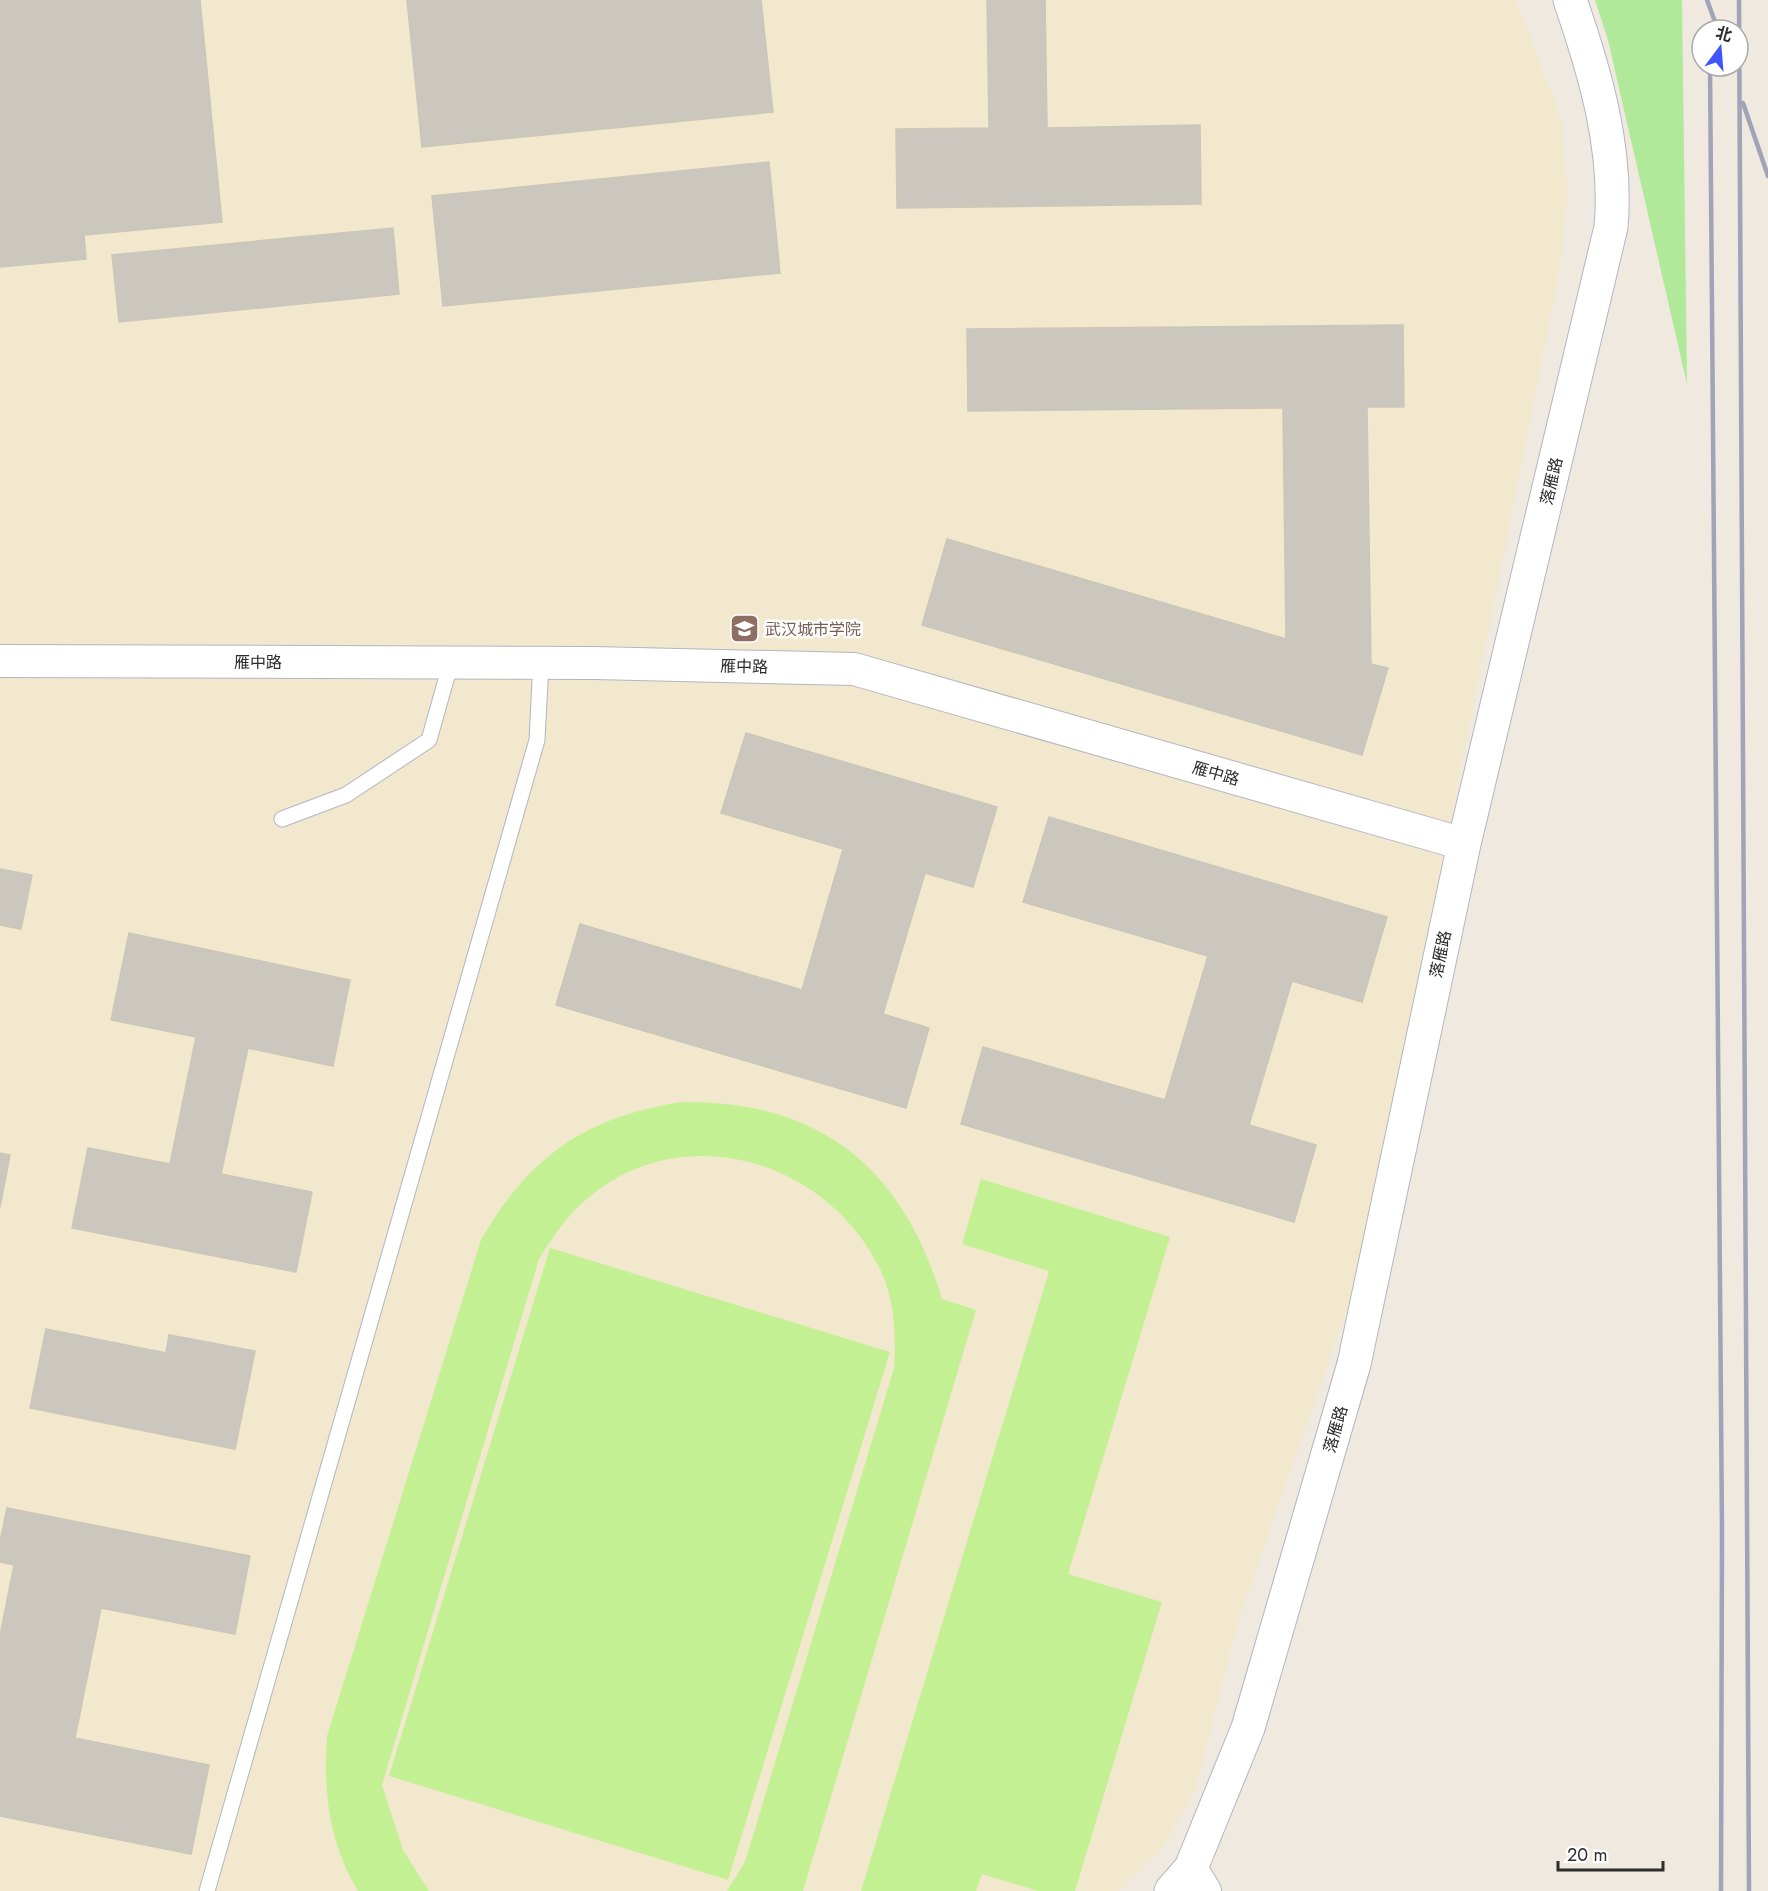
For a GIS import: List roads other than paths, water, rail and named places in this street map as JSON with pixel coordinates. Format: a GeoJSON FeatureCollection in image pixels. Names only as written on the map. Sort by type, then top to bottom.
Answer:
{"type":"FeatureCollection","features":[{"type":"Feature","properties":{"kind":"street","name":"落雁路"},"geometry":{"type":"LineString","coordinates":[[1189,1883],[1248,1728],[1354,1364],[1464,844],[1611,227],[1613,199],[1611,158],[1591,69],[1570,0]]}},
{"type":"Feature","properties":{"kind":"street","name":"雁中路"},"geometry":{"type":"LineString","coordinates":[[0,661],[541,662],[854,669],[1464,844]]}},
{"type":"Feature","properties":{"kind":"lane"},"geometry":{"type":"LineString","coordinates":[[282,819],[346,795],[429,740],[451,662]]}},
{"type":"Feature","properties":{"kind":"lane"},"geometry":{"type":"LineString","coordinates":[[207,1891],[537,740],[541,662]]}},
{"type":"Feature","properties":{"kind":"railway"},"geometry":{"type":"LineString","coordinates":[[1707,0],[1714,18]]}},
{"type":"Feature","properties":{"kind":"railway"},"geometry":{"type":"LineString","coordinates":[[1739,0],[1749,1891]]}},
{"type":"Feature","properties":{"kind":"railway"},"geometry":{"type":"LineString","coordinates":[[1710,78],[1722,1531],[1721,1891]]}},
{"type":"Feature","properties":{"kind":"railway"},"geometry":{"type":"LineString","coordinates":[[1743,103],[1768,176]]}},
{"type":"Feature","properties":{"kind":"place","name":"武汉城市学院"},"geometry":{"type":"Point","coordinates":[744,629]}}]}
